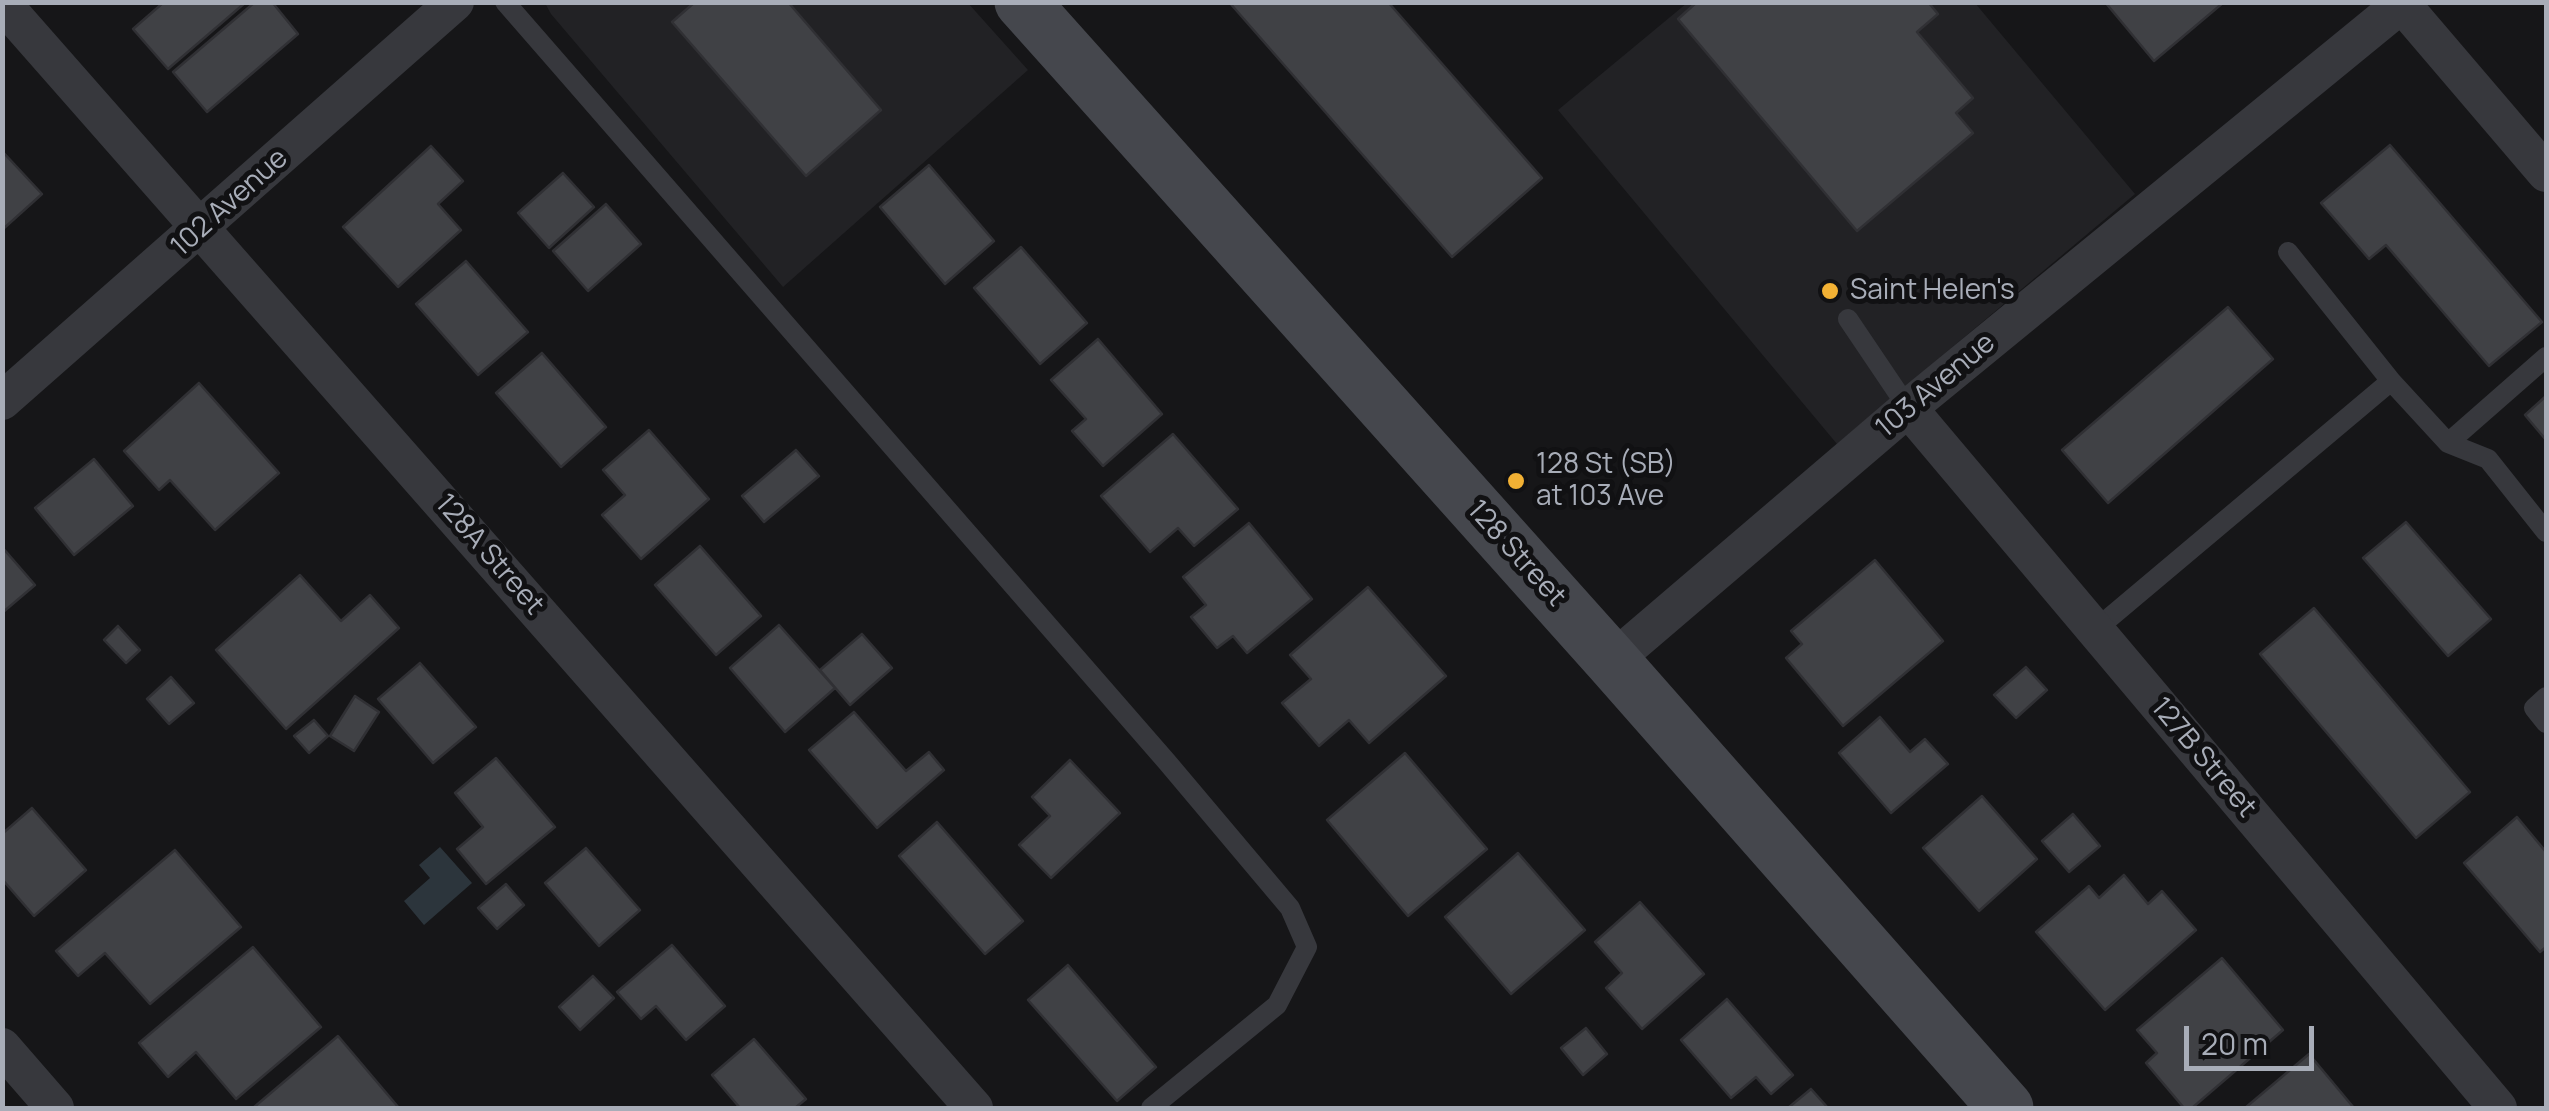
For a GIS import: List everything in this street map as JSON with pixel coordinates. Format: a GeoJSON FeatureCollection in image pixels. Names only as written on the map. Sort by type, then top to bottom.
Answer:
{"type":"FeatureCollection","features":[{"type":"Feature","properties":{"kind":"main road","name":"128 Street"},"geometry":{"type":"LineString","coordinates":[[1022,2],[2006,1108]]}},
{"type":"Feature","properties":{"kind":"street","name":"102 Avenue"},"geometry":{"type":"LineString","coordinates":[[2,401],[456,2]]}},
{"type":"Feature","properties":{"kind":"street","name":"128A Street"},"geometry":{"type":"LineString","coordinates":[[2,3],[974,1108]]}},
{"type":"Feature","properties":{"kind":"street","name":"103 Avenue"},"geometry":{"type":"LineString","coordinates":[[1612,661],[1908,408],[2402,3]]}},
{"type":"Feature","properties":{"kind":"street"},"geometry":{"type":"LineString","coordinates":[[2402,3],[2546,172]]}},
{"type":"Feature","properties":{"kind":"street","name":"127B Street"},"geometry":{"type":"LineString","coordinates":[[1908,408],[2498,1108]]}},
{"type":"Feature","properties":{"kind":"street"},"geometry":{"type":"LineString","coordinates":[[2,1047],[55,1108]]}},
{"type":"Feature","properties":{"kind":"lane"},"geometry":{"type":"LineString","coordinates":[[505,2],[1290,908],[1307,947],[1277,1004],[1151,1108]]}},
{"type":"Feature","properties":{"kind":"lane"},"geometry":{"type":"LineString","coordinates":[[2288,252],[2390,381],[2448,443],[2488,460],[2546,532]]}},
{"type":"Feature","properties":{"kind":"lane"},"geometry":{"type":"LineString","coordinates":[[1848,319],[1908,408]]}},
{"type":"Feature","properties":{"kind":"lane"},"geometry":{"type":"LineString","coordinates":[[2448,443],[2546,358]]}},
{"type":"Feature","properties":{"kind":"lane"},"geometry":{"type":"LineString","coordinates":[[2095,630],[2390,381]]}},
{"type":"Feature","properties":{"kind":"lane"},"geometry":{"type":"LineString","coordinates":[[2546,697],[2534,708],[2546,723]]}},
{"type":"Feature","properties":{"kind":"shaded area"},"geometry":{"type":"Polygon","coordinates":[[[545,3],[968,3],[1028,70],[783,287],[545,3]]]}},
{"type":"Feature","properties":{"kind":"shaded area"},"geometry":{"type":"Polygon","coordinates":[[[1687,3],[1975,3],[2135,194],[1837,444],[1558,110],[1687,3]]]}},
{"type":"Feature","properties":{"kind":"shaded area"},"geometry":{"type":"Polygon","coordinates":[[[440,847],[472,883],[424,925],[404,901],[430,878],[419,865],[440,847]]]}},
{"type":"Feature","properties":{"kind":"building"},"geometry":{"type":"Polygon","coordinates":[[[164,2],[246,2],[168,69],[133,29],[164,2]]]}},
{"type":"Feature","properties":{"kind":"building"},"geometry":{"type":"Polygon","coordinates":[[[255,2],[272,2],[298,34],[207,112],[173,72],[255,2]]]}},
{"type":"Feature","properties":{"kind":"building"},"geometry":{"type":"Polygon","coordinates":[[[695,2],[788,2],[881,110],[806,176],[672,22],[695,2]]]}},
{"type":"Feature","properties":{"kind":"building"},"geometry":{"type":"Polygon","coordinates":[[[1229,2],[1388,2],[1542,178],[1452,257],[1229,2]]]}},
{"type":"Feature","properties":{"kind":"building"},"geometry":{"type":"Polygon","coordinates":[[[1697,2],[1928,2],[1938,14],[1917,32],[1973,98],[1956,113],[1973,133],[1857,231],[1678,19],[1697,2]]]}},
{"type":"Feature","properties":{"kind":"building"},"geometry":{"type":"Polygon","coordinates":[[[2105,2],[2224,2],[2154,61],[2105,2]]]}},
{"type":"Feature","properties":{"kind":"building"},"geometry":{"type":"Polygon","coordinates":[[[2390,145],[2542,322],[2489,366],[2386,245],[2369,259],[2321,203],[2390,145]]]}},
{"type":"Feature","properties":{"kind":"building"},"geometry":{"type":"Polygon","coordinates":[[[431,146],[463,181],[438,204],[461,230],[398,287],[343,227],[431,146]]]}},
{"type":"Feature","properties":{"kind":"building"},"geometry":{"type":"Polygon","coordinates":[[[2,151],[42,194],[2,230],[2,151]]]}},
{"type":"Feature","properties":{"kind":"building"},"geometry":{"type":"Polygon","coordinates":[[[929,165],[994,241],[945,284],[880,207],[929,165]]]}},
{"type":"Feature","properties":{"kind":"building"},"geometry":{"type":"Polygon","coordinates":[[[563,173],[594,207],[549,248],[518,213],[563,173]]]}},
{"type":"Feature","properties":{"kind":"building"},"geometry":{"type":"Polygon","coordinates":[[[606,204],[641,244],[588,291],[553,251],[606,204]]]}},
{"type":"Feature","properties":{"kind":"building"},"geometry":{"type":"Polygon","coordinates":[[[1021,247],[1087,323],[1040,364],[974,288],[1021,247]]]}},
{"type":"Feature","properties":{"kind":"building"},"geometry":{"type":"Polygon","coordinates":[[[466,261],[528,332],[478,375],[416,304],[466,261]]]}},
{"type":"Feature","properties":{"kind":"building"},"geometry":{"type":"Polygon","coordinates":[[[2228,307],[2273,359],[2108,503],[2062,450],[2228,307]]]}},
{"type":"Feature","properties":{"kind":"building"},"geometry":{"type":"Polygon","coordinates":[[[1098,339],[1162,414],[1103,466],[1072,431],[1086,419],[1051,380],[1098,339]]]}},
{"type":"Feature","properties":{"kind":"building"},"geometry":{"type":"Polygon","coordinates":[[[542,353],[606,427],[561,467],[496,393],[542,353]]]}},
{"type":"Feature","properties":{"kind":"building"},"geometry":{"type":"Polygon","coordinates":[[[199,383],[279,473],[215,530],[170,480],[159,490],[124,451],[199,383]]]}},
{"type":"Feature","properties":{"kind":"building"},"geometry":{"type":"Polygon","coordinates":[[[2546,396],[2546,440],[2525,415],[2546,396]]]}},
{"type":"Feature","properties":{"kind":"building"},"geometry":{"type":"Polygon","coordinates":[[[649,430],[709,499],[641,559],[602,515],[625,495],[603,470],[649,430]]]}},
{"type":"Feature","properties":{"kind":"building"},"geometry":{"type":"Polygon","coordinates":[[[1173,434],[1238,509],[1194,546],[1178,528],[1150,552],[1101,496],[1173,434]]]}},
{"type":"Feature","properties":{"kind":"building"},"geometry":{"type":"Polygon","coordinates":[[[796,450],[819,476],[764,522],[742,496],[796,450]]]}},
{"type":"Feature","properties":{"kind":"building"},"geometry":{"type":"Polygon","coordinates":[[[94,459],[133,506],[74,555],[35,508],[94,459]]]}},
{"type":"Feature","properties":{"kind":"building"},"geometry":{"type":"Polygon","coordinates":[[[2406,522],[2491,619],[2448,656],[2363,558],[2406,522]]]}},
{"type":"Feature","properties":{"kind":"building"},"geometry":{"type":"Polygon","coordinates":[[[1249,523],[1312,599],[1247,653],[1233,636],[1217,648],[1191,617],[1206,605],[1183,577],[1249,523]]]}},
{"type":"Feature","properties":{"kind":"building"},"geometry":{"type":"Polygon","coordinates":[[[700,546],[761,616],[716,655],[655,585],[700,546]]]}},
{"type":"Feature","properties":{"kind":"building"},"geometry":{"type":"Polygon","coordinates":[[[2,547],[35,585],[2,613],[2,547]]]}},
{"type":"Feature","properties":{"kind":"building"},"geometry":{"type":"Polygon","coordinates":[[[1875,560],[1943,641],[1843,726],[1786,658],[1802,644],[1791,631],[1875,560]]]}},
{"type":"Feature","properties":{"kind":"building"},"geometry":{"type":"Polygon","coordinates":[[[300,575],[341,621],[370,595],[399,628],[286,729],[216,650],[300,575]]]}},
{"type":"Feature","properties":{"kind":"building"},"geometry":{"type":"Polygon","coordinates":[[[1368,587],[1446,676],[1369,743],[1349,720],[1319,746],[1282,703],[1311,679],[1290,655],[1368,587]]]}},
{"type":"Feature","properties":{"kind":"building"},"geometry":{"type":"Polygon","coordinates":[[[2314,608],[2470,792],[2416,838],[2260,654],[2314,608]]]}},
{"type":"Feature","properties":{"kind":"building"},"geometry":{"type":"Polygon","coordinates":[[[779,625],[835,688],[785,732],[730,668],[779,625]]]}},
{"type":"Feature","properties":{"kind":"building"},"geometry":{"type":"Polygon","coordinates":[[[118,626],[140,650],[126,663],[104,640],[118,626]]]}},
{"type":"Feature","properties":{"kind":"building"},"geometry":{"type":"Polygon","coordinates":[[[862,634],[892,668],[850,705],[820,670],[862,634]]]}},
{"type":"Feature","properties":{"kind":"building"},"geometry":{"type":"Polygon","coordinates":[[[420,663],[476,727],[433,763],[378,699],[420,663]]]}},
{"type":"Feature","properties":{"kind":"building"},"geometry":{"type":"Polygon","coordinates":[[[2026,667],[2047,690],[2016,718],[1994,695],[2026,667]]]}},
{"type":"Feature","properties":{"kind":"building"},"geometry":{"type":"Polygon","coordinates":[[[171,677],[194,703],[169,724],[147,699],[171,677]]]}},
{"type":"Feature","properties":{"kind":"building"},"geometry":{"type":"Polygon","coordinates":[[[355,696],[379,712],[354,751],[330,736],[355,696]]]}},
{"type":"Feature","properties":{"kind":"building"},"geometry":{"type":"Polygon","coordinates":[[[854,712],[906,771],[929,752],[944,770],[877,828],[809,750],[854,712]]]}},
{"type":"Feature","properties":{"kind":"building"},"geometry":{"type":"Polygon","coordinates":[[[1880,717],[1910,752],[1925,739],[1948,764],[1891,813],[1839,753],[1880,717]]]}},
{"type":"Feature","properties":{"kind":"building"},"geometry":{"type":"Polygon","coordinates":[[[314,720],[328,736],[309,753],[294,736],[314,720]]]}},
{"type":"Feature","properties":{"kind":"building"},"geometry":{"type":"Polygon","coordinates":[[[1405,753],[1487,849],[1408,916],[1327,820],[1405,753]]]}},
{"type":"Feature","properties":{"kind":"building"},"geometry":{"type":"Polygon","coordinates":[[[496,758],[555,827],[486,884],[457,849],[483,827],[455,793],[496,758]]]}},
{"type":"Feature","properties":{"kind":"building"},"geometry":{"type":"Polygon","coordinates":[[[1070,760],[1120,813],[1051,878],[1019,845],[1050,816],[1032,797],[1070,760]]]}},
{"type":"Feature","properties":{"kind":"building"},"geometry":{"type":"Polygon","coordinates":[[[1982,796],[2037,859],[1979,911],[1923,848],[1982,796]]]}},
{"type":"Feature","properties":{"kind":"building"},"geometry":{"type":"Polygon","coordinates":[[[32,808],[86,870],[34,916],[2,879],[2,834],[32,808]]]}},
{"type":"Feature","properties":{"kind":"building"},"geometry":{"type":"Polygon","coordinates":[[[2073,814],[2100,846],[2069,872],[2042,841],[2073,814]]]}},
{"type":"Feature","properties":{"kind":"building"},"geometry":{"type":"Polygon","coordinates":[[[2517,817],[2546,852],[2546,947],[2540,952],[2464,863],[2517,817]]]}},
{"type":"Feature","properties":{"kind":"building"},"geometry":{"type":"Polygon","coordinates":[[[937,822],[1023,921],[985,954],[899,856],[937,822]]]}},
{"type":"Feature","properties":{"kind":"building"},"geometry":{"type":"Polygon","coordinates":[[[586,848],[640,910],[599,946],[545,883],[586,848]]]}},
{"type":"Feature","properties":{"kind":"building"},"geometry":{"type":"Polygon","coordinates":[[[175,850],[241,927],[150,1004],[105,953],[78,976],[56,951],[175,850]]]}},
{"type":"Feature","properties":{"kind":"building"},"geometry":{"type":"Polygon","coordinates":[[[1518,853],[1585,930],[1511,994],[1445,917],[1518,853]]]}},
{"type":"Feature","properties":{"kind":"building"},"geometry":{"type":"Polygon","coordinates":[[[2124,875],[2148,904],[2162,891],[2196,930],[2105,1010],[2036,932],[2089,886],[2099,898],[2124,875]]]}},
{"type":"Feature","properties":{"kind":"building"},"geometry":{"type":"Polygon","coordinates":[[[506,884],[524,905],[497,929],[478,908],[506,884]]]}},
{"type":"Feature","properties":{"kind":"building"},"geometry":{"type":"Polygon","coordinates":[[[1640,902],[1704,974],[1642,1029],[1606,988],[1622,973],[1595,942],[1640,902]]]}},
{"type":"Feature","properties":{"kind":"building"},"geometry":{"type":"Polygon","coordinates":[[[672,945],[725,1006],[686,1040],[656,1006],[641,1019],[617,992],[672,945]]]}},
{"type":"Feature","properties":{"kind":"building"},"geometry":{"type":"Polygon","coordinates":[[[253,947],[321,1027],[236,1099],[196,1052],[168,1077],[139,1043],[253,947]]]}},
{"type":"Feature","properties":{"kind":"building"},"geometry":{"type":"Polygon","coordinates":[[[2222,958],[2283,1030],[2192,1108],[2184,1108],[2146,1063],[2157,1053],[2137,1030],[2222,958]]]}},
{"type":"Feature","properties":{"kind":"building"},"geometry":{"type":"Polygon","coordinates":[[[1068,965],[1156,1067],[1117,1101],[1028,1000],[1068,965]]]}},
{"type":"Feature","properties":{"kind":"building"},"geometry":{"type":"Polygon","coordinates":[[[593,976],[614,998],[580,1030],[559,1007],[593,976]]]}},
{"type":"Feature","properties":{"kind":"building"},"geometry":{"type":"Polygon","coordinates":[[[1727,999],[1793,1075],[1771,1094],[1756,1077],[1731,1098],[1681,1040],[1727,999]]]}},
{"type":"Feature","properties":{"kind":"building"},"geometry":{"type":"Polygon","coordinates":[[[1586,1028],[1607,1054],[1583,1075],[1561,1048],[1586,1028]]]}},
{"type":"Feature","properties":{"kind":"building"},"geometry":{"type":"Polygon","coordinates":[[[338,1036],[399,1108],[253,1108],[338,1036]]]}},
{"type":"Feature","properties":{"kind":"building"},"geometry":{"type":"Polygon","coordinates":[[[754,1039],[806,1099],[795,1108],[740,1108],[712,1075],[754,1039]]]}},
{"type":"Feature","properties":{"kind":"building"},"geometry":{"type":"Polygon","coordinates":[[[2309,1054],[2354,1108],[2245,1108],[2309,1054]]]}},
{"type":"Feature","properties":{"kind":"building"},"geometry":{"type":"Polygon","coordinates":[[[1811,1089],[1828,1108],[1788,1108],[1811,1089]]]}},
{"type":"Feature","properties":{"kind":"place","name":"Saint Helen's"},"geometry":{"type":"Point","coordinates":[1830,291]}},
{"type":"Feature","properties":{"kind":"place","name":"128 St (SB) at 103 Ave"},"geometry":{"type":"Point","coordinates":[1516,481]}}]}
